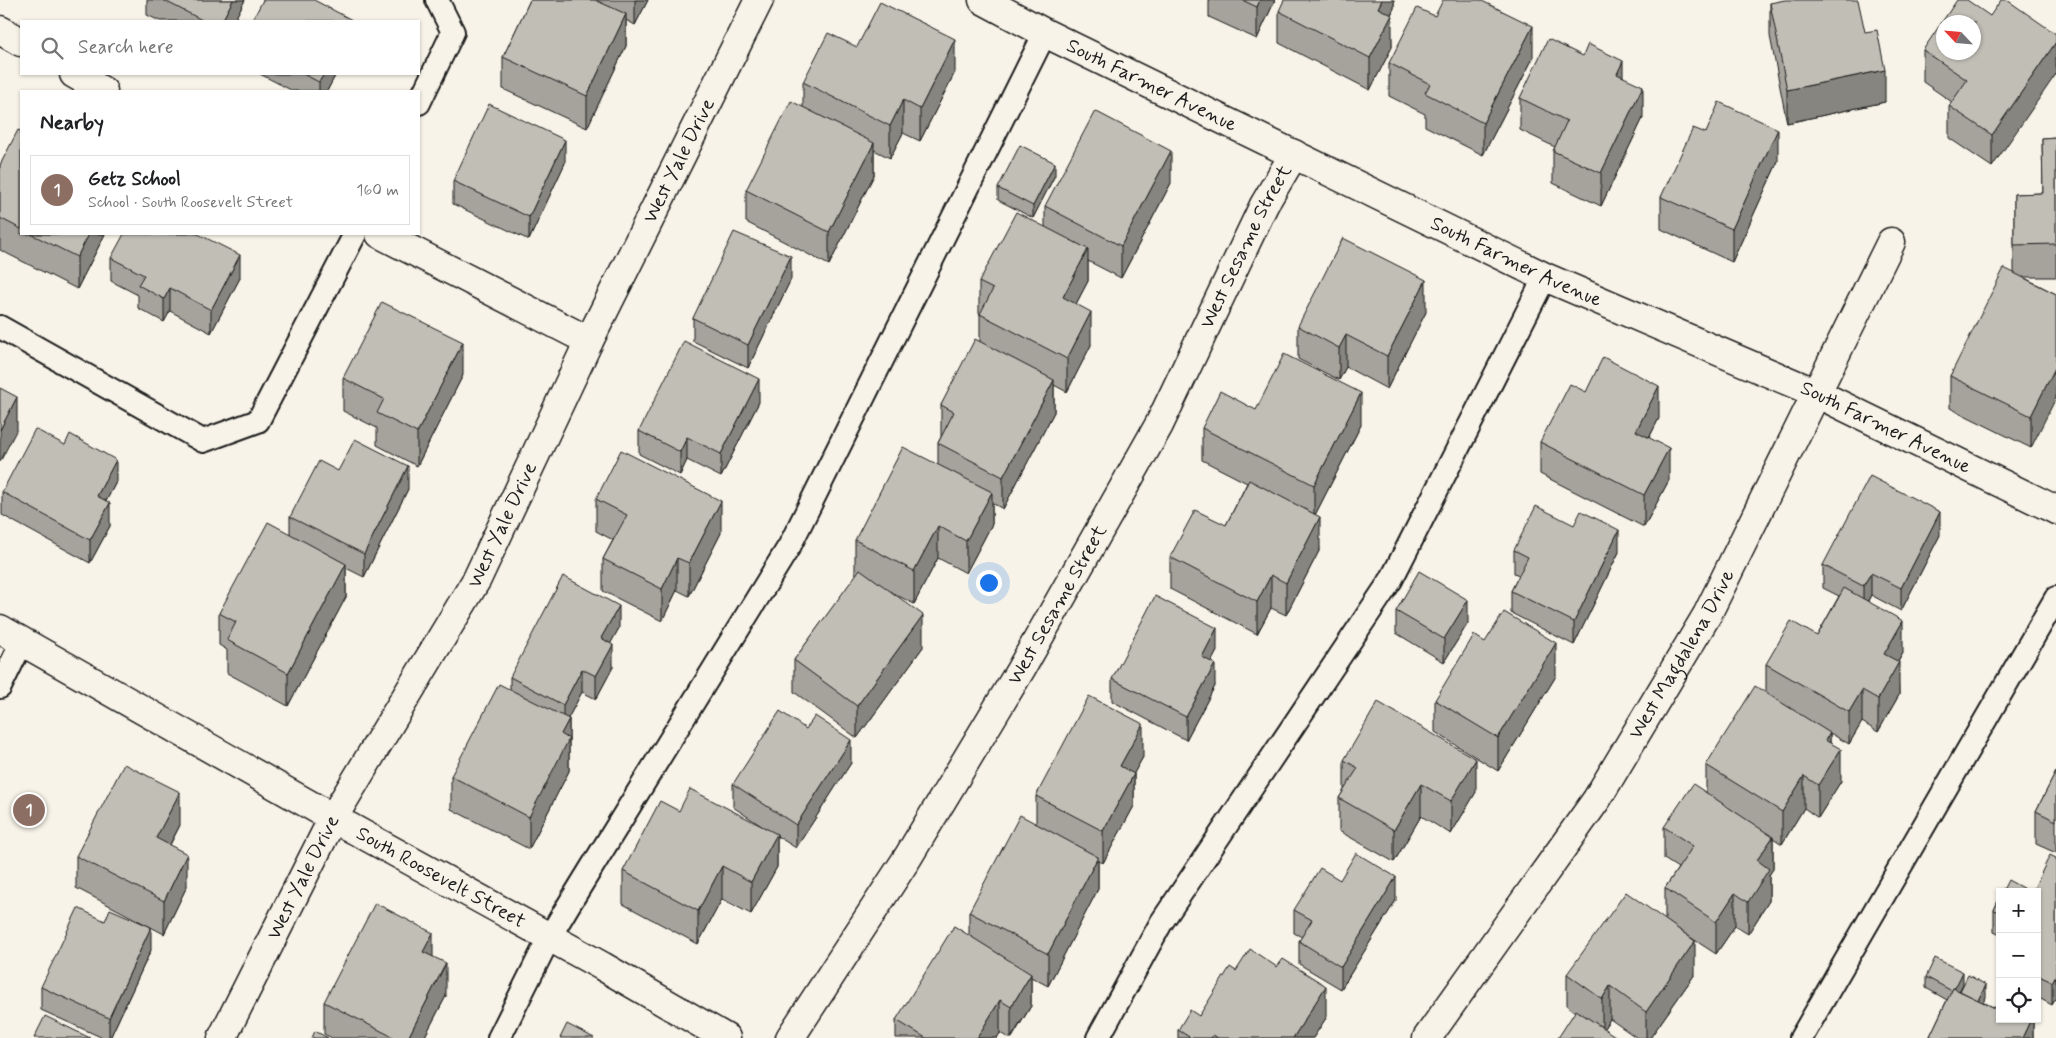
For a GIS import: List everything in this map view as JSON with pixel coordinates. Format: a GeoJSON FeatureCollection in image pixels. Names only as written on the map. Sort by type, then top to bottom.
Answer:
{"type":"FeatureCollection","features":[{"type":"Feature","properties":{"kind":"street","name":"West Yale Drive"},"geometry":{"type":"LineString","coordinates":[[222,1038],[333,818],[477,579],[589,342],[759,0]]}},
{"type":"Feature","properties":{"kind":"street","name":"South Farmer Avenue"},"geometry":{"type":"LineString","coordinates":[[983,0],[1045,33],[1545,278],[1816,393],[2056,510]]}},
{"type":"Feature","properties":{"kind":"street"},"geometry":{"type":"LineString","coordinates":[[0,30],[20,41]]}},
{"type":"Feature","properties":{"kind":"street"},"geometry":{"type":"LineString","coordinates":[[76,75],[101,90]]}},
{"type":"Feature","properties":{"kind":"street","name":"West Sesame Street"},"geometry":{"type":"LineString","coordinates":[[790,1038],[908,857],[1031,652],[1160,425],[1264,205],[1294,154]]}},
{"type":"Feature","properties":{"kind":"street"},"geometry":{"type":"LineString","coordinates":[[382,235],[589,342]]}},
{"type":"Feature","properties":{"kind":"street","name":"West Magdalena Drive"},"geometry":{"type":"LineString","coordinates":[[1427,1038],[1597,800],[1707,615],[1891,242]]}},
{"type":"Feature","properties":{"kind":"street","name":"South Roosevelt Street"},"geometry":{"type":"LineString","coordinates":[[11,635],[726,1038]]}},
{"type":"Feature","properties":{"kind":"lane"},"geometry":{"type":"LineString","coordinates":[[420,101],[453,32],[437,0]]}},
{"type":"Feature","properties":{"kind":"lane"},"geometry":{"type":"LineString","coordinates":[[499,1038],[550,938],[790,545],[1045,33]]}},
{"type":"Feature","properties":{"kind":"lane"},"geometry":{"type":"LineString","coordinates":[[0,327],[203,441],[258,421],[354,235]]}},
{"type":"Feature","properties":{"kind":"lane"},"geometry":{"type":"LineString","coordinates":[[1098,1038],[1161,923],[1391,580],[1545,278]]}},
{"type":"Feature","properties":{"kind":"lane"},"geometry":{"type":"LineString","coordinates":[[1801,1038],[2056,598]]}},
{"type":"Feature","properties":{"kind":"lane"},"geometry":{"type":"LineString","coordinates":[[0,687],[11,635]]}},
{"type":"Feature","properties":{"kind":"building"},"geometry":{"type":"Polygon","coordinates":[[[163,0],[233,0],[223,20],[202,20],[163,0]]]}},
{"type":"Feature","properties":{"kind":"building"},"geometry":{"type":"Polygon","coordinates":[[[263,0],[314,0],[352,20],[253,20],[263,0]]]}},
{"type":"Feature","properties":{"kind":"building"},"geometry":{"type":"Polygon","coordinates":[[[530,0],[595,0],[626,14],[587,96],[503,57],[530,0]]]}},
{"type":"Feature","properties":{"kind":"building"},"geometry":{"type":"Polygon","coordinates":[[[1242,0],[1260,0],[1257,7],[1242,0]]]}},
{"type":"Feature","properties":{"kind":"building"},"geometry":{"type":"Polygon","coordinates":[[[1284,0],[1382,0],[1378,8],[1392,15],[1370,58],[1279,11],[1284,0]]]}},
{"type":"Feature","properties":{"kind":"building"},"geometry":{"type":"Polygon","coordinates":[[[1443,0],[1480,0],[1533,26],[1483,123],[1425,93],[1430,84],[1389,63],[1417,8],[1435,16],[1443,0]]]}},
{"type":"Feature","properties":{"kind":"building"},"geometry":{"type":"Polygon","coordinates":[[[1785,0],[1858,0],[1865,32],[1877,30],[1885,70],[1787,90],[1770,3],[1785,0]]]}},
{"type":"Feature","properties":{"kind":"building"},"geometry":{"type":"Polygon","coordinates":[[[1957,0],[1967,0],[1990,16],[2001,0],[2007,0],[2056,34],[2056,42],[1992,135],[1949,106],[1967,80],[1938,60],[1981,60],[1981,15],[1947,15],[1957,0]]]}},
{"type":"Feature","properties":{"kind":"building"},"geometry":{"type":"Polygon","coordinates":[[[880,2],[955,39],[920,109],[903,100],[890,126],[803,82],[828,33],[857,47],[880,2]]]}},
{"type":"Feature","properties":{"kind":"building"},"geometry":{"type":"Polygon","coordinates":[[[1936,31],[1936,59],[1923,50],[1936,31]]]}},
{"type":"Feature","properties":{"kind":"building"},"geometry":{"type":"Polygon","coordinates":[[[1548,39],[1583,56],[1588,44],[1623,61],[1617,74],[1643,86],[1601,173],[1553,151],[1567,121],[1520,98],[1548,39]]]}},
{"type":"Feature","properties":{"kind":"building"},"geometry":{"type":"Polygon","coordinates":[[[305,75],[323,75],[319,82],[305,75]]]}},
{"type":"Feature","properties":{"kind":"building"},"geometry":{"type":"Polygon","coordinates":[[[791,101],[874,143],[829,232],[746,190],[791,101]]]}},
{"type":"Feature","properties":{"kind":"building"},"geometry":{"type":"Polygon","coordinates":[[[1719,102],[1778,129],[1732,229],[1661,197],[1693,128],[1706,133],[1719,102]]]}},
{"type":"Feature","properties":{"kind":"building"},"geometry":{"type":"Polygon","coordinates":[[[489,104],[565,140],[529,217],[453,181],[489,104]]]}},
{"type":"Feature","properties":{"kind":"building"},"geometry":{"type":"Polygon","coordinates":[[[1095,111],[1171,151],[1121,246],[1045,206],[1095,111]]]}},
{"type":"Feature","properties":{"kind":"building"},"geometry":{"type":"Polygon","coordinates":[[[18,130],[20,131],[20,228],[0,218],[0,165],[18,130]]]}},
{"type":"Feature","properties":{"kind":"building"},"geometry":{"type":"Polygon","coordinates":[[[2056,137],[2056,244],[2014,245],[2014,194],[2043,193],[2042,138],[2056,137]]]}},
{"type":"Feature","properties":{"kind":"building"},"geometry":{"type":"Polygon","coordinates":[[[1020,145],[1055,163],[1033,206],[998,188],[1020,145]]]}},
{"type":"Feature","properties":{"kind":"building"},"geometry":{"type":"Polygon","coordinates":[[[1016,212],[1088,249],[1063,297],[1091,312],[1067,359],[980,314],[993,289],[979,282],[1016,212]]]}},
{"type":"Feature","properties":{"kind":"building"},"geometry":{"type":"Polygon","coordinates":[[[734,232],[791,256],[748,345],[693,318],[734,232]]]}},
{"type":"Feature","properties":{"kind":"building"},"geometry":{"type":"Polygon","coordinates":[[[33,235],[88,235],[77,257],[33,235]]]}},
{"type":"Feature","properties":{"kind":"building"},"geometry":{"type":"Polygon","coordinates":[[[123,235],[200,235],[240,255],[211,310],[170,288],[164,299],[138,285],[144,275],[111,258],[123,235]]]}},
{"type":"Feature","properties":{"kind":"building"},"geometry":{"type":"Polygon","coordinates":[[[1343,238],[1426,280],[1387,356],[1346,335],[1339,348],[1298,326],[1343,238]]]}},
{"type":"Feature","properties":{"kind":"building"},"geometry":{"type":"Polygon","coordinates":[[[2004,268],[2056,294],[2056,366],[2031,416],[1950,376],[2004,268]]]}},
{"type":"Feature","properties":{"kind":"building"},"geometry":{"type":"Polygon","coordinates":[[[382,302],[463,342],[417,433],[377,413],[384,399],[343,378],[382,302]]]}},
{"type":"Feature","properties":{"kind":"building"},"geometry":{"type":"Polygon","coordinates":[[[975,339],[1054,380],[1003,477],[938,443],[954,412],[941,405],[975,339]]]}},
{"type":"Feature","properties":{"kind":"building"},"geometry":{"type":"Polygon","coordinates":[[[684,341],[759,379],[721,454],[687,437],[680,452],[639,431],[684,341]]]}},
{"type":"Feature","properties":{"kind":"building"},"geometry":{"type":"Polygon","coordinates":[[[1284,354],[1361,393],[1314,485],[1202,428],[1220,391],[1256,410],[1284,354]]]}},
{"type":"Feature","properties":{"kind":"building"},"geometry":{"type":"Polygon","coordinates":[[[1603,357],[1659,386],[1636,431],[1669,448],[1644,495],[1540,442],[1570,384],[1586,392],[1603,357]]]}},
{"type":"Feature","properties":{"kind":"building"},"geometry":{"type":"Polygon","coordinates":[[[0,388],[17,397],[0,430],[0,388]]]}},
{"type":"Feature","properties":{"kind":"building"},"geometry":{"type":"Polygon","coordinates":[[[35,429],[65,445],[70,434],[116,460],[97,496],[110,503],[90,540],[2,492],[35,429]]]}},
{"type":"Feature","properties":{"kind":"building"},"geometry":{"type":"Polygon","coordinates":[[[355,439],[408,466],[364,554],[290,517],[319,461],[338,471],[355,439]]]}},
{"type":"Feature","properties":{"kind":"building"},"geometry":{"type":"Polygon","coordinates":[[[903,447],[992,492],[966,541],[938,526],[914,571],[855,540],[903,447]]]}},
{"type":"Feature","properties":{"kind":"building"},"geometry":{"type":"Polygon","coordinates":[[[621,450],[721,501],[689,563],[677,558],[662,589],[603,559],[627,515],[596,499],[621,450]]]}},
{"type":"Feature","properties":{"kind":"building"},"geometry":{"type":"Polygon","coordinates":[[[1870,476],[1940,512],[1901,588],[1871,573],[1863,586],[1823,565],[1870,476]]]}},
{"type":"Feature","properties":{"kind":"building"},"geometry":{"type":"Polygon","coordinates":[[[1249,480],[1320,517],[1286,583],[1271,575],[1257,602],[1170,557],[1195,510],[1226,525],[1249,480]]]}},
{"type":"Feature","properties":{"kind":"building"},"geometry":{"type":"Polygon","coordinates":[[[1536,506],[1574,525],[1581,511],[1619,530],[1574,622],[1511,591],[1528,557],[1514,550],[1536,506]]]}},
{"type":"Feature","properties":{"kind":"building"},"geometry":{"type":"Polygon","coordinates":[[[268,522],[346,564],[288,673],[227,640],[236,622],[219,613],[268,522]]]}},
{"type":"Feature","properties":{"kind":"building"},"geometry":{"type":"Polygon","coordinates":[[[860,569],[923,615],[857,706],[794,660],[860,569]]]}},
{"type":"Feature","properties":{"kind":"building"},"geometry":{"type":"Polygon","coordinates":[[[1419,571],[1468,600],[1444,639],[1396,611],[1419,571]]]}},
{"type":"Feature","properties":{"kind":"building"},"geometry":{"type":"Polygon","coordinates":[[[563,576],[619,606],[601,638],[613,645],[596,676],[582,669],[563,705],[510,677],[563,576]]]}},
{"type":"Feature","properties":{"kind":"building"},"geometry":{"type":"Polygon","coordinates":[[[1844,588],[1903,621],[1884,654],[1899,662],[1878,699],[1862,690],[1849,712],[1766,664],[1791,621],[1817,636],[1844,588]]]}},
{"type":"Feature","properties":{"kind":"building"},"geometry":{"type":"Polygon","coordinates":[[[1155,596],[1217,628],[1202,657],[1215,664],[1186,717],[1112,679],[1155,596]]]}},
{"type":"Feature","properties":{"kind":"building"},"geometry":{"type":"Polygon","coordinates":[[[1504,612],[1556,643],[1498,738],[1435,700],[1474,635],[1485,642],[1504,612]]]}},
{"type":"Feature","properties":{"kind":"building"},"geometry":{"type":"Polygon","coordinates":[[[499,684],[569,719],[561,734],[569,739],[529,817],[451,776],[499,684]]]}},
{"type":"Feature","properties":{"kind":"building"},"geometry":{"type":"Polygon","coordinates":[[[1755,686],[1830,733],[1825,740],[1841,749],[1818,785],[1804,776],[1782,812],[1706,765],[1755,686]]]}},
{"type":"Feature","properties":{"kind":"building"},"geometry":{"type":"Polygon","coordinates":[[[1089,696],[1143,724],[1120,766],[1134,774],[1103,831],[1036,796],[1089,696]]]}},
{"type":"Feature","properties":{"kind":"building"},"geometry":{"type":"Polygon","coordinates":[[[1378,702],[1476,759],[1451,801],[1421,784],[1394,830],[1339,798],[1358,768],[1344,760],[1378,702]]]}},
{"type":"Feature","properties":{"kind":"building"},"geometry":{"type":"Polygon","coordinates":[[[780,711],[806,729],[815,716],[851,740],[796,825],[733,784],[780,711]]]}},
{"type":"Feature","properties":{"kind":"building"},"geometry":{"type":"Polygon","coordinates":[[[124,764],[180,792],[156,838],[187,854],[164,901],[76,856],[124,764]]]}},
{"type":"Feature","properties":{"kind":"building"},"geometry":{"type":"Polygon","coordinates":[[[2056,772],[2056,821],[2036,811],[2056,772]]]}},
{"type":"Feature","properties":{"kind":"building"},"geometry":{"type":"Polygon","coordinates":[[[1693,784],[1773,837],[1757,860],[1769,869],[1748,902],[1735,893],[1716,922],[1665,888],[1693,846],[1664,827],[1693,784]]]}},
{"type":"Feature","properties":{"kind":"building"},"geometry":{"type":"Polygon","coordinates":[[[690,789],[777,834],[751,882],[722,866],[698,911],[623,871],[660,801],[679,811],[690,789]]]}},
{"type":"Feature","properties":{"kind":"building"},"geometry":{"type":"Polygon","coordinates":[[[1020,815],[1098,857],[1048,954],[969,912],[1020,815]]]}},
{"type":"Feature","properties":{"kind":"building"},"geometry":{"type":"Polygon","coordinates":[[[1356,853],[1396,877],[1341,967],[1299,941],[1312,920],[1294,910],[1320,868],[1340,880],[1356,853]]]}},
{"type":"Feature","properties":{"kind":"building"},"geometry":{"type":"Polygon","coordinates":[[[2050,855],[2056,858],[2056,975],[2052,982],[2041,977],[2041,888],[2034,888],[2050,855]]]}},
{"type":"Feature","properties":{"kind":"building"},"geometry":{"type":"Polygon","coordinates":[[[2008,880],[2023,888],[2004,888],[2008,880]]]}},
{"type":"Feature","properties":{"kind":"building"},"geometry":{"type":"Polygon","coordinates":[[[1626,892],[1695,941],[1646,1012],[1610,986],[1602,999],[1567,974],[1626,892]]]}},
{"type":"Feature","properties":{"kind":"building"},"geometry":{"type":"Polygon","coordinates":[[[375,903],[433,933],[423,952],[446,963],[408,1038],[395,1038],[324,1002],[375,903]]]}},
{"type":"Feature","properties":{"kind":"building"},"geometry":{"type":"Polygon","coordinates":[[[78,908],[105,921],[110,909],[151,927],[109,1018],[41,987],[78,908]]]}},
{"type":"Feature","properties":{"kind":"building"},"geometry":{"type":"Polygon","coordinates":[[[954,926],[1031,974],[1011,1007],[1000,1000],[977,1038],[926,1038],[896,1020],[954,926]]]}},
{"type":"Feature","properties":{"kind":"building"},"geometry":{"type":"Polygon","coordinates":[[[1250,949],[1277,967],[1283,959],[1326,986],[1293,1038],[1218,1038],[1213,1035],[1211,1038],[1191,1038],[1178,1030],[1190,1010],[1199,1016],[1230,967],[1236,971],[1250,949]]]}},
{"type":"Feature","properties":{"kind":"building"},"geometry":{"type":"Polygon","coordinates":[[[1935,958],[1963,972],[1952,991],[1926,977],[1935,958]]]}},
{"type":"Feature","properties":{"kind":"building"},"geometry":{"type":"Polygon","coordinates":[[[1968,975],[1986,985],[1978,1000],[1960,991],[1968,975]]]}},
{"type":"Feature","properties":{"kind":"building"},"geometry":{"type":"Polygon","coordinates":[[[1953,988],[1995,1008],[1996,1006],[1996,1023],[2029,1023],[2022,1038],[1935,1038],[1930,1036],[1953,988]]]}},
{"type":"Feature","properties":{"kind":"building"},"geometry":{"type":"Polygon","coordinates":[[[1576,1010],[1618,1038],[1558,1038],[1576,1010]]]}},
{"type":"Feature","properties":{"kind":"building"},"geometry":{"type":"Polygon","coordinates":[[[45,1016],[90,1038],[34,1038],[45,1016]]]}},
{"type":"Feature","properties":{"kind":"building"},"geometry":{"type":"Polygon","coordinates":[[[567,1024],[594,1038],[560,1038],[567,1024]]]}},
{"type":"Feature","properties":{"kind":"building"},"geometry":{"type":"Polygon","coordinates":[[[315,1031],[328,1038],[312,1038],[315,1031]]]}},
{"type":"Feature","properties":{"kind":"place","name":"Getz School"},"geometry":{"type":"Point","coordinates":[29,810]}}]}
